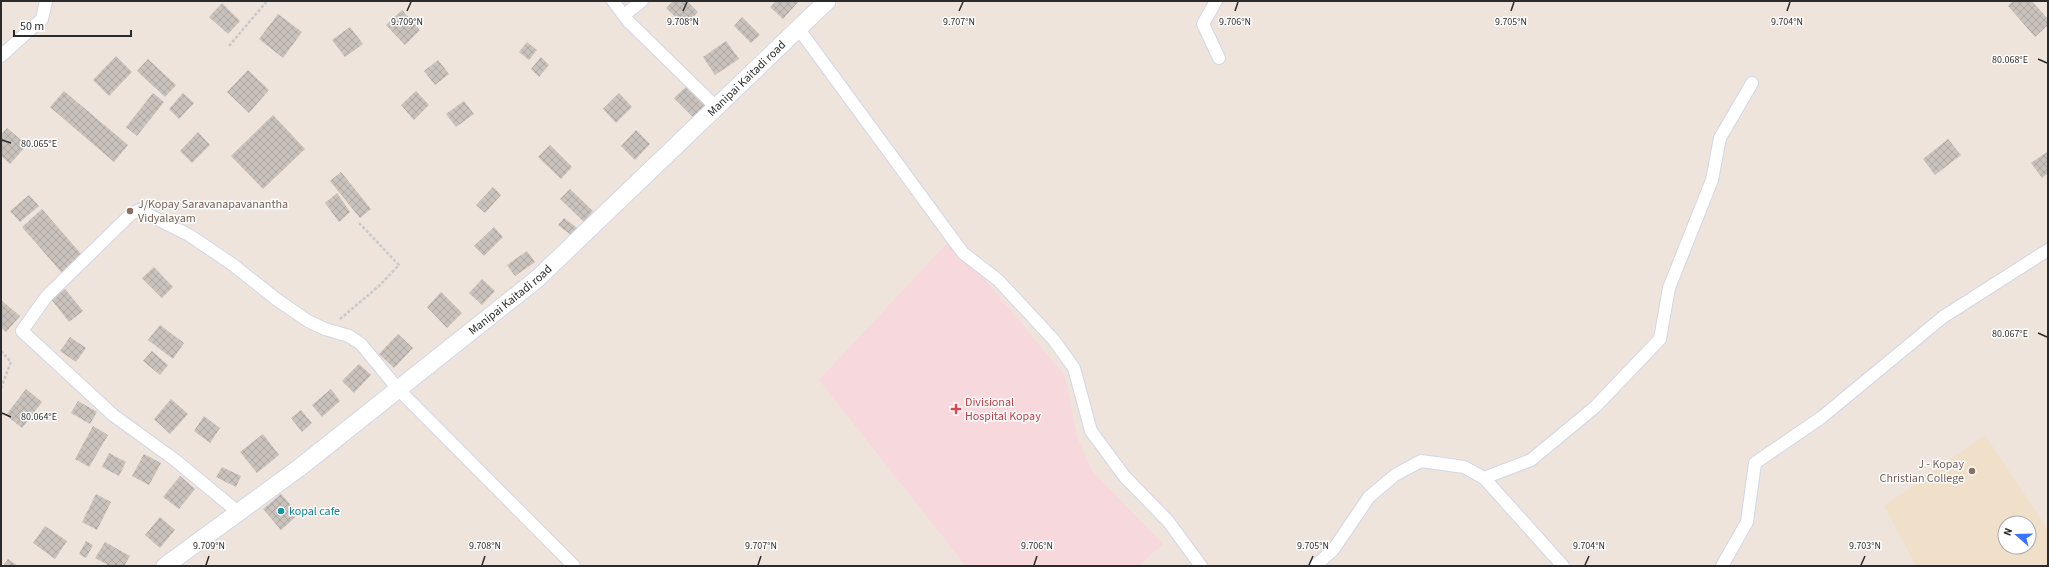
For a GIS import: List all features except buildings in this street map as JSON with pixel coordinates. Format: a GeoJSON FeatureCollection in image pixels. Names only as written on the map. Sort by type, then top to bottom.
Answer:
{"type":"FeatureCollection","features":[{"type":"Feature","properties":{"kind":"main road","name":"Manipai Kaitadi road"},"geometry":{"type":"LineString","coordinates":[[164,566],[299,468],[536,280],[827,1]]}},
{"type":"Feature","properties":{"kind":"street"},"geometry":{"type":"LineString","coordinates":[[1,56],[42,19],[46,1]]}},
{"type":"Feature","properties":{"kind":"street"},"geometry":{"type":"LineString","coordinates":[[613,1],[624,15],[716,107]]}},
{"type":"Feature","properties":{"kind":"street"},"geometry":{"type":"LineString","coordinates":[[624,15],[642,1]]}},
{"type":"Feature","properties":{"kind":"street"},"geometry":{"type":"LineString","coordinates":[[1216,1],[1202,24],[1219,58]]}},
{"type":"Feature","properties":{"kind":"street"},"geometry":{"type":"LineString","coordinates":[[798,28],[963,253],[998,280],[1057,345],[1074,368],[1091,431],[1125,477],[1168,521],[1201,566]]}},
{"type":"Feature","properties":{"kind":"street"},"geometry":{"type":"LineString","coordinates":[[1484,478],[1531,460],[1595,406],[1660,339],[1669,288],[1712,180],[1720,138],[1752,83]]}},
{"type":"Feature","properties":{"kind":"street"},"geometry":{"type":"LineString","coordinates":[[238,512],[175,460],[113,415],[22,331],[46,297],[131,214],[139,210],[189,235],[232,264],[276,299],[308,321],[327,330],[349,336],[361,344],[398,389],[574,566]]}},
{"type":"Feature","properties":{"kind":"street"},"geometry":{"type":"LineString","coordinates":[[1722,566],[1747,522],[1755,464],[1822,417],[1943,317],[2048,250]]}},
{"type":"Feature","properties":{"kind":"street"},"geometry":{"type":"LineString","coordinates":[[1315,566],[1333,550],[1369,497],[1395,475],[1421,461],[1464,467],[1484,478],[1563,566]]}},
{"type":"Feature","properties":{"kind":"path"},"geometry":{"type":"LineString","coordinates":[[229,46],[267,1]]}},
{"type":"Feature","properties":{"kind":"path"},"geometry":{"type":"LineString","coordinates":[[327,330],[368,296],[399,265],[358,222]]}},
{"type":"Feature","properties":{"kind":"path"},"geometry":{"type":"LineString","coordinates":[[1,351],[11,362],[1,388]]}},
{"type":"Feature","properties":{"kind":"shaded area","name":"Divisional Hospital Kopay"},"geometry":{"type":"Polygon","coordinates":[[[951,239],[1065,376],[1077,437],[1092,471],[1163,544],[1138,566],[966,566],[819,380],[951,239]]]}},
{"type":"Feature","properties":{"kind":"shaded area","name":"J - Kopay Christian College"},"geometry":{"type":"Polygon","coordinates":[[[1985,435],[2048,529],[2048,566],[1916,566],[1884,506],[1985,435]]]}},
{"type":"Feature","properties":{"kind":"place","name":"J/Kopay Saravanapavanantha Vidyalayam"},"geometry":{"type":"Point","coordinates":[130,211]}},
{"type":"Feature","properties":{"kind":"place","name":"Divisional Hospital Kopay"},"geometry":{"type":"Point","coordinates":[956,409]}},
{"type":"Feature","properties":{"kind":"place","name":"J - Kopay Christian College"},"geometry":{"type":"Point","coordinates":[1972,471]}},
{"type":"Feature","properties":{"kind":"place","name":"kopal cafe"},"geometry":{"type":"Point","coordinates":[281,511]}}]}
